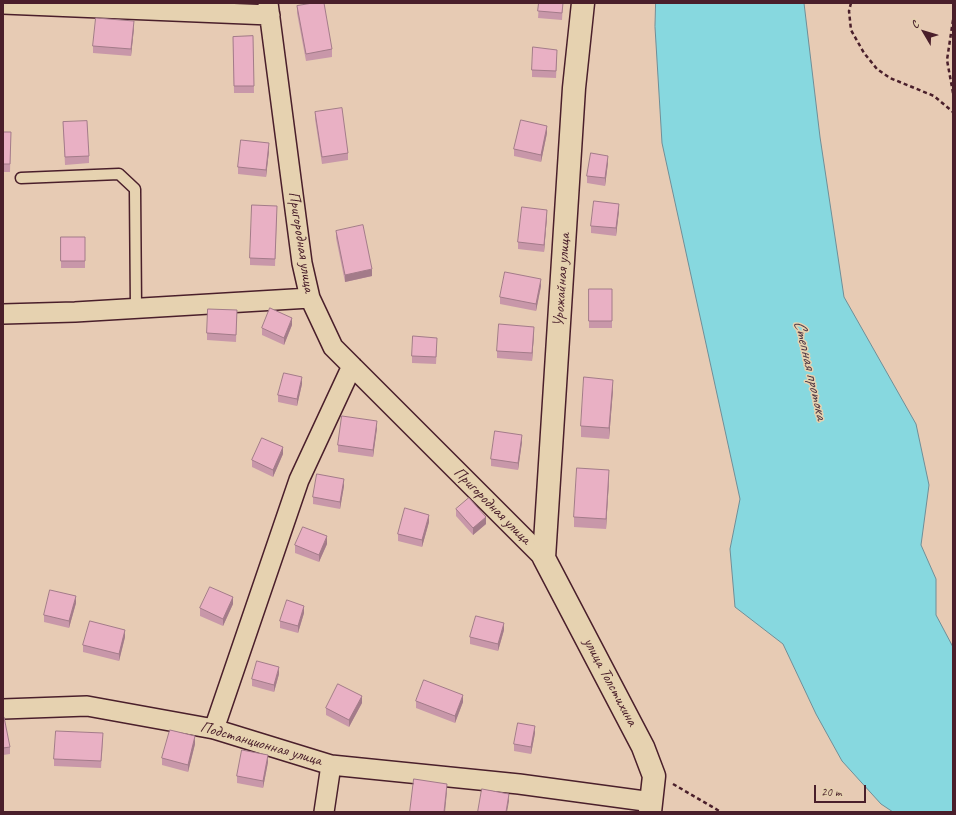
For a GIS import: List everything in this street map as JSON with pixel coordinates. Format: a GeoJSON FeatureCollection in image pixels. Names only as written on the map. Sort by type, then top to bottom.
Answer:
{"type":"FeatureCollection","features":[{"type":"Feature","properties":{"kind":"street","name":"Урожайная улица"},"geometry":{"type":"LineString","coordinates":[[544,558],[574,88],[583,3]]}},
{"type":"Feature","properties":{"kind":"street"},"geometry":{"type":"LineString","coordinates":[[3,4],[269,9]]}},
{"type":"Feature","properties":{"kind":"street","name":"Пригородная улица"},"geometry":{"type":"LineString","coordinates":[[269,9],[302,263],[310,298],[332,347],[544,558]]}},
{"type":"Feature","properties":{"kind":"street"},"geometry":{"type":"LineString","coordinates":[[3,314],[136,309],[310,298]]}},
{"type":"Feature","properties":{"kind":"street"},"geometry":{"type":"LineString","coordinates":[[214,729],[299,480],[352,366]]}},
{"type":"Feature","properties":{"kind":"street","name":"улица Толстихина"},"geometry":{"type":"LineString","coordinates":[[544,558],[643,747],[654,776],[651,807]]}},
{"type":"Feature","properties":{"kind":"street","name":"Подстанционная улица"},"geometry":{"type":"LineString","coordinates":[[3,709],[87,706],[214,729],[331,765],[520,784],[651,807]]}},
{"type":"Feature","properties":{"kind":"street"},"geometry":{"type":"LineString","coordinates":[[324,812],[331,765]]}},
{"type":"Feature","properties":{"kind":"lane"},"geometry":{"type":"LineString","coordinates":[[21,178],[119,174],[135,189],[136,309]]}},
{"type":"Feature","properties":{"kind":"path"},"geometry":{"type":"LineString","coordinates":[[851,3],[849,11],[851,30],[864,54],[877,69],[890,78],[934,96],[953,112]]}},
{"type":"Feature","properties":{"kind":"path"},"geometry":{"type":"LineString","coordinates":[[953,20],[947,60],[953,93]]}},
{"type":"Feature","properties":{"kind":"path"},"geometry":{"type":"LineString","coordinates":[[654,776],[671,783],[721,812]]}},
{"type":"Feature","properties":{"kind":"water","name":"Степная протока"},"geometry":{"type":"Polygon","coordinates":[[[656,3],[804,3],[820,137],[844,297],[916,424],[929,485],[921,545],[936,579],[936,615],[953,647],[953,812],[893,812],[881,804],[842,761],[816,714],[783,644],[735,607],[730,549],[740,499],[662,143],[655,27],[656,3]]]}},
{"type":"Feature","properties":{"kind":"building"},"geometry":{"type":"Polygon","coordinates":[[[313,3],[324,3],[332,49],[306,54],[297,6],[313,3]]]}},
{"type":"Feature","properties":{"kind":"building"},"geometry":{"type":"Polygon","coordinates":[[[539,3],[563,3],[562,13],[538,11],[539,3]]]}},
{"type":"Feature","properties":{"kind":"building"},"geometry":{"type":"Polygon","coordinates":[[[96,18],[134,21],[131,49],[93,46],[96,18]]]}},
{"type":"Feature","properties":{"kind":"building"},"geometry":{"type":"Polygon","coordinates":[[[253,36],[254,86],[234,86],[233,37],[253,36]]]}},
{"type":"Feature","properties":{"kind":"building"},"geometry":{"type":"Polygon","coordinates":[[[533,47],[557,50],[556,71],[532,70],[533,47]]]}},
{"type":"Feature","properties":{"kind":"building"},"geometry":{"type":"Polygon","coordinates":[[[342,108],[348,153],[322,157],[315,112],[342,108]]]}},
{"type":"Feature","properties":{"kind":"building"},"geometry":{"type":"Polygon","coordinates":[[[521,120],[547,126],[541,155],[514,149],[521,120]]]}},
{"type":"Feature","properties":{"kind":"building"},"geometry":{"type":"Polygon","coordinates":[[[87,121],[89,156],[65,157],[63,122],[87,121]]]}},
{"type":"Feature","properties":{"kind":"building"},"geometry":{"type":"Polygon","coordinates":[[[3,132],[11,132],[10,164],[3,164],[3,132]]]}},
{"type":"Feature","properties":{"kind":"building"},"geometry":{"type":"Polygon","coordinates":[[[241,140],[269,143],[266,170],[238,167],[241,140]]]}},
{"type":"Feature","properties":{"kind":"building"},"geometry":{"type":"Polygon","coordinates":[[[591,153],[608,156],[605,178],[587,176],[591,153]]]}},
{"type":"Feature","properties":{"kind":"building"},"geometry":{"type":"Polygon","coordinates":[[[594,201],[619,204],[616,228],[591,226],[594,201]]]}},
{"type":"Feature","properties":{"kind":"building"},"geometry":{"type":"Polygon","coordinates":[[[252,205],[277,206],[275,259],[250,258],[252,205]]]}},
{"type":"Feature","properties":{"kind":"building"},"geometry":{"type":"Polygon","coordinates":[[[522,207],[547,210],[544,245],[518,242],[522,207]]]}},
{"type":"Feature","properties":{"kind":"building"},"geometry":{"type":"Polygon","coordinates":[[[363,225],[372,269],[345,275],[336,231],[363,225]]]}},
{"type":"Feature","properties":{"kind":"building"},"geometry":{"type":"Polygon","coordinates":[[[61,237],[85,237],[85,261],[61,261],[61,237]]]}},
{"type":"Feature","properties":{"kind":"building"},"geometry":{"type":"Polygon","coordinates":[[[505,272],[541,279],[536,304],[500,297],[505,272]]]}},
{"type":"Feature","properties":{"kind":"building"},"geometry":{"type":"Polygon","coordinates":[[[589,289],[612,289],[612,321],[589,321],[589,289]]]}},
{"type":"Feature","properties":{"kind":"building"},"geometry":{"type":"Polygon","coordinates":[[[270,308],[292,318],[284,338],[262,328],[270,308]]]}},
{"type":"Feature","properties":{"kind":"building"},"geometry":{"type":"Polygon","coordinates":[[[208,309],[237,310],[236,335],[207,333],[208,309]]]}},
{"type":"Feature","properties":{"kind":"building"},"geometry":{"type":"Polygon","coordinates":[[[499,324],[534,327],[532,353],[497,351],[499,324]]]}},
{"type":"Feature","properties":{"kind":"building"},"geometry":{"type":"Polygon","coordinates":[[[413,336],[437,338],[436,357],[412,356],[413,336]]]}},
{"type":"Feature","properties":{"kind":"building"},"geometry":{"type":"Polygon","coordinates":[[[284,373],[302,377],[297,399],[278,395],[284,373]]]}},
{"type":"Feature","properties":{"kind":"building"},"geometry":{"type":"Polygon","coordinates":[[[584,377],[613,380],[609,428],[581,426],[584,377]]]}},
{"type":"Feature","properties":{"kind":"building"},"geometry":{"type":"Polygon","coordinates":[[[342,416],[377,421],[373,450],[338,445],[342,416]]]}},
{"type":"Feature","properties":{"kind":"building"},"geometry":{"type":"Polygon","coordinates":[[[495,431],[522,435],[518,463],[491,459],[495,431]]]}},
{"type":"Feature","properties":{"kind":"building"},"geometry":{"type":"Polygon","coordinates":[[[262,438],[283,447],[273,470],[252,460],[262,438]]]}},
{"type":"Feature","properties":{"kind":"building"},"geometry":{"type":"Polygon","coordinates":[[[577,468],[609,470],[606,519],[574,517],[577,468]]]}},
{"type":"Feature","properties":{"kind":"building"},"geometry":{"type":"Polygon","coordinates":[[[317,474],[344,479],[340,502],[313,497],[317,474]]]}},
{"type":"Feature","properties":{"kind":"building"},"geometry":{"type":"Polygon","coordinates":[[[469,498],[486,517],[473,528],[456,509],[469,498]]]}},
{"type":"Feature","properties":{"kind":"building"},"geometry":{"type":"Polygon","coordinates":[[[405,508],[429,515],[422,540],[398,534],[405,508]]]}},
{"type":"Feature","properties":{"kind":"building"},"geometry":{"type":"Polygon","coordinates":[[[303,527],[327,536],[319,555],[295,545],[303,527]]]}},
{"type":"Feature","properties":{"kind":"building"},"geometry":{"type":"Polygon","coordinates":[[[210,587],[233,597],[223,619],[200,608],[210,587]]]}},
{"type":"Feature","properties":{"kind":"building"},"geometry":{"type":"Polygon","coordinates":[[[50,590],[76,596],[69,621],[44,615],[50,590]]]}},
{"type":"Feature","properties":{"kind":"building"},"geometry":{"type":"Polygon","coordinates":[[[287,600],[304,606],[298,626],[280,621],[287,600]]]}},
{"type":"Feature","properties":{"kind":"building"},"geometry":{"type":"Polygon","coordinates":[[[476,616],[504,623],[498,644],[470,637],[476,616]]]}},
{"type":"Feature","properties":{"kind":"building"},"geometry":{"type":"Polygon","coordinates":[[[90,621],[125,630],[119,654],[83,645],[90,621]]]}},
{"type":"Feature","properties":{"kind":"building"},"geometry":{"type":"Polygon","coordinates":[[[257,661],[279,667],[274,685],[252,679],[257,661]]]}},
{"type":"Feature","properties":{"kind":"building"},"geometry":{"type":"Polygon","coordinates":[[[424,680],[463,695],[455,716],[416,701],[424,680]]]}},
{"type":"Feature","properties":{"kind":"building"},"geometry":{"type":"Polygon","coordinates":[[[338,684],[362,696],[349,720],[326,708],[338,684]]]}},
{"type":"Feature","properties":{"kind":"building"},"geometry":{"type":"Polygon","coordinates":[[[3,717],[10,747],[3,748],[3,717]]]}},
{"type":"Feature","properties":{"kind":"building"},"geometry":{"type":"Polygon","coordinates":[[[518,723],[535,726],[531,747],[514,744],[518,723]]]}},
{"type":"Feature","properties":{"kind":"building"},"geometry":{"type":"Polygon","coordinates":[[[170,730],[195,736],[188,765],[162,758],[170,730]]]}},
{"type":"Feature","properties":{"kind":"building"},"geometry":{"type":"Polygon","coordinates":[[[56,731],[103,733],[101,761],[54,759],[56,731]]]}},
{"type":"Feature","properties":{"kind":"building"},"geometry":{"type":"Polygon","coordinates":[[[242,750],[268,755],[263,781],[237,776],[242,750]]]}},
{"type":"Feature","properties":{"kind":"building"},"geometry":{"type":"Polygon","coordinates":[[[414,779],[447,784],[444,812],[410,812],[414,779]]]}},
{"type":"Feature","properties":{"kind":"building"},"geometry":{"type":"Polygon","coordinates":[[[482,789],[509,794],[506,812],[478,812],[482,789]]]}}]}
